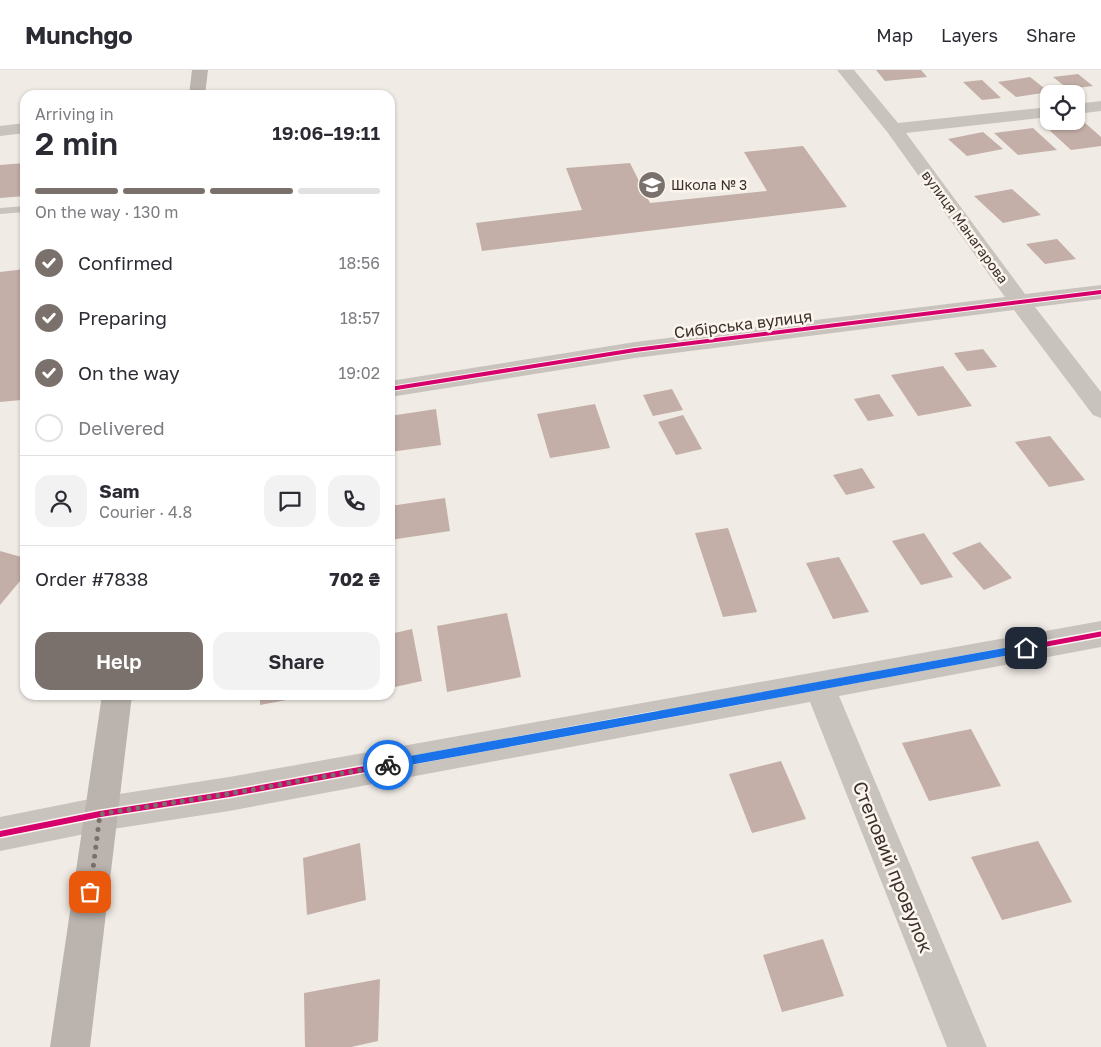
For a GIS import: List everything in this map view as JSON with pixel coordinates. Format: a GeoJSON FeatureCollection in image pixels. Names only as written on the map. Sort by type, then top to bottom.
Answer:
{"type":"FeatureCollection","features":[{"type":"Feature","properties":{"kind":"street"},"geometry":{"type":"LineString","coordinates":[[198,90],[200,70]]}},
{"type":"Feature","properties":{"kind":"street","name":"вулиця Манагарова"},"geometry":{"type":"LineString","coordinates":[[845,70],[894,128],[1020,303],[1101,409]]}},
{"type":"Feature","properties":{"kind":"street"},"geometry":{"type":"LineString","coordinates":[[1085,108],[1101,106]]}},
{"type":"Feature","properties":{"kind":"street"},"geometry":{"type":"LineString","coordinates":[[894,128],[1040,113]]}},
{"type":"Feature","properties":{"kind":"street"},"geometry":{"type":"LineString","coordinates":[[0,131],[20,129]]}},
{"type":"Feature","properties":{"kind":"street","name":"Сибірська вулиця"},"geometry":{"type":"LineString","coordinates":[[395,388],[635,350],[1101,292]]}},
{"type":"Feature","properties":{"kind":"street"},"geometry":{"type":"LineString","coordinates":[[0,834],[100,814],[238,792],[1101,634]]}},
{"type":"Feature","properties":{"kind":"street","name":"Степовий провулок"},"geometry":{"type":"LineString","coordinates":[[819,686],[967,1047]]}},
{"type":"Feature","properties":{"kind":"street"},"geometry":{"type":"LineString","coordinates":[[70,1047],[116,700]]}},
{"type":"Feature","properties":{"kind":"lane"},"geometry":{"type":"LineString","coordinates":[[0,211],[20,210]]}},
{"type":"Feature","properties":{"kind":"building"},"geometry":{"type":"Polygon","coordinates":[[[876,70],[921,70],[927,77],[885,81],[876,70]]]}},
{"type":"Feature","properties":{"kind":"building"},"geometry":{"type":"Polygon","coordinates":[[[1078,74],[1093,86],[1063,85],[1053,77],[1078,74]]]}},
{"type":"Feature","properties":{"kind":"building"},"geometry":{"type":"Polygon","coordinates":[[[1030,77],[1040,85],[1040,93],[1016,97],[998,82],[1030,77]]]}},
{"type":"Feature","properties":{"kind":"building"},"geometry":{"type":"Polygon","coordinates":[[[982,80],[1001,98],[982,100],[963,82],[982,80]]]}},
{"type":"Feature","properties":{"kind":"building"},"geometry":{"type":"Polygon","coordinates":[[[1085,123],[1101,137],[1101,146],[1071,150],[1049,130],[1085,130],[1085,123]]]}},
{"type":"Feature","properties":{"kind":"building"},"geometry":{"type":"Polygon","coordinates":[[[1033,128],[1057,150],[1018,155],[994,133],[1033,128]]]}},
{"type":"Feature","properties":{"kind":"building"},"geometry":{"type":"Polygon","coordinates":[[[983,132],[1003,149],[967,156],[948,139],[983,132]]]}},
{"type":"Feature","properties":{"kind":"building"},"geometry":{"type":"Polygon","coordinates":[[[803,146],[847,207],[482,251],[476,223],[582,210],[566,168],[630,163],[650,203],[767,191],[744,152],[803,146]]]}},
{"type":"Feature","properties":{"kind":"building"},"geometry":{"type":"Polygon","coordinates":[[[20,163],[20,196],[0,198],[0,165],[20,163]]]}},
{"type":"Feature","properties":{"kind":"building"},"geometry":{"type":"Polygon","coordinates":[[[1012,189],[1041,215],[1003,223],[974,196],[1012,189]]]}},
{"type":"Feature","properties":{"kind":"building"},"geometry":{"type":"Polygon","coordinates":[[[1057,239],[1076,259],[1045,264],[1026,244],[1057,239]]]}},
{"type":"Feature","properties":{"kind":"building"},"geometry":{"type":"Polygon","coordinates":[[[20,270],[20,400],[0,402],[0,272],[20,270]]]}},
{"type":"Feature","properties":{"kind":"building"},"geometry":{"type":"Polygon","coordinates":[[[983,349],[997,367],[967,371],[954,353],[983,349]]]}},
{"type":"Feature","properties":{"kind":"building"},"geometry":{"type":"Polygon","coordinates":[[[943,366],[972,406],[918,416],[891,375],[943,366]]]}},
{"type":"Feature","properties":{"kind":"building"},"geometry":{"type":"Polygon","coordinates":[[[672,389],[683,410],[653,416],[643,395],[672,389]]]}},
{"type":"Feature","properties":{"kind":"building"},"geometry":{"type":"Polygon","coordinates":[[[879,394],[894,416],[868,421],[854,399],[879,394]]]}},
{"type":"Feature","properties":{"kind":"building"},"geometry":{"type":"Polygon","coordinates":[[[595,404],[610,448],[550,458],[537,414],[595,404]]]}},
{"type":"Feature","properties":{"kind":"building"},"geometry":{"type":"Polygon","coordinates":[[[436,409],[441,445],[395,451],[395,415],[436,409]]]}},
{"type":"Feature","properties":{"kind":"building"},"geometry":{"type":"Polygon","coordinates":[[[683,415],[702,449],[676,455],[658,422],[683,415]]]}},
{"type":"Feature","properties":{"kind":"building"},"geometry":{"type":"Polygon","coordinates":[[[1050,436],[1085,480],[1049,487],[1015,442],[1050,436]]]}},
{"type":"Feature","properties":{"kind":"building"},"geometry":{"type":"Polygon","coordinates":[[[862,468],[875,488],[846,495],[833,475],[862,468]]]}},
{"type":"Feature","properties":{"kind":"building"},"geometry":{"type":"Polygon","coordinates":[[[445,498],[450,531],[395,539],[395,505],[445,498]]]}},
{"type":"Feature","properties":{"kind":"building"},"geometry":{"type":"Polygon","coordinates":[[[728,528],[757,612],[723,617],[695,533],[728,528]]]}},
{"type":"Feature","properties":{"kind":"building"},"geometry":{"type":"Polygon","coordinates":[[[924,533],[953,577],[921,585],[892,541],[924,533]]]}},
{"type":"Feature","properties":{"kind":"building"},"geometry":{"type":"Polygon","coordinates":[[[980,542],[1012,578],[984,590],[952,553],[980,542]]]}},
{"type":"Feature","properties":{"kind":"building"},"geometry":{"type":"Polygon","coordinates":[[[0,551],[20,557],[20,581],[0,605],[0,551]]]}},
{"type":"Feature","properties":{"kind":"building"},"geometry":{"type":"Polygon","coordinates":[[[839,557],[869,612],[833,619],[806,563],[839,557]]]}},
{"type":"Feature","properties":{"kind":"building"},"geometry":{"type":"Polygon","coordinates":[[[507,613],[521,677],[447,692],[437,626],[507,613]]]}},
{"type":"Feature","properties":{"kind":"building"},"geometry":{"type":"Polygon","coordinates":[[[412,629],[422,681],[395,687],[395,633],[412,629]]]}},
{"type":"Feature","properties":{"kind":"building"},"geometry":{"type":"Polygon","coordinates":[[[260,700],[286,700],[260,705],[260,700]]]}},
{"type":"Feature","properties":{"kind":"building"},"geometry":{"type":"Polygon","coordinates":[[[971,729],[1001,786],[929,801],[902,743],[971,729]]]}},
{"type":"Feature","properties":{"kind":"building"},"geometry":{"type":"Polygon","coordinates":[[[781,761],[806,819],[752,833],[729,774],[781,761]]]}},
{"type":"Feature","properties":{"kind":"building"},"geometry":{"type":"Polygon","coordinates":[[[1038,841],[1072,902],[1002,920],[971,857],[1038,841]]]}},
{"type":"Feature","properties":{"kind":"building"},"geometry":{"type":"Polygon","coordinates":[[[360,843],[366,900],[307,915],[303,858],[360,843]]]}},
{"type":"Feature","properties":{"kind":"building"},"geometry":{"type":"Polygon","coordinates":[[[823,939],[844,996],[782,1012],[763,955],[823,939]]]}},
{"type":"Feature","properties":{"kind":"building"},"geometry":{"type":"Polygon","coordinates":[[[380,979],[378,1041],[351,1047],[305,1047],[304,993],[380,979]]]}},
{"type":"Feature","properties":{"kind":"cycle path"},"geometry":{"type":"LineString","coordinates":[[395,388],[635,350],[1101,292]]}},
{"type":"Feature","properties":{"kind":"cycle path"},"geometry":{"type":"LineString","coordinates":[[0,834],[100,814],[229,794],[1101,634]]}},
{"type":"Feature","properties":{"kind":"way so far"},"geometry":{"type":"LineString","coordinates":[[90,892],[100,814],[228,794],[388,765]]}},
{"type":"Feature","properties":{"kind":"place","name":"Школа № 3"},"geometry":{"type":"Point","coordinates":[652,185]}},
{"type":"Feature","properties":{"kind":"route"},"geometry":{"type":"LineString","coordinates":[[388,765],[1026,648]]}}]}
